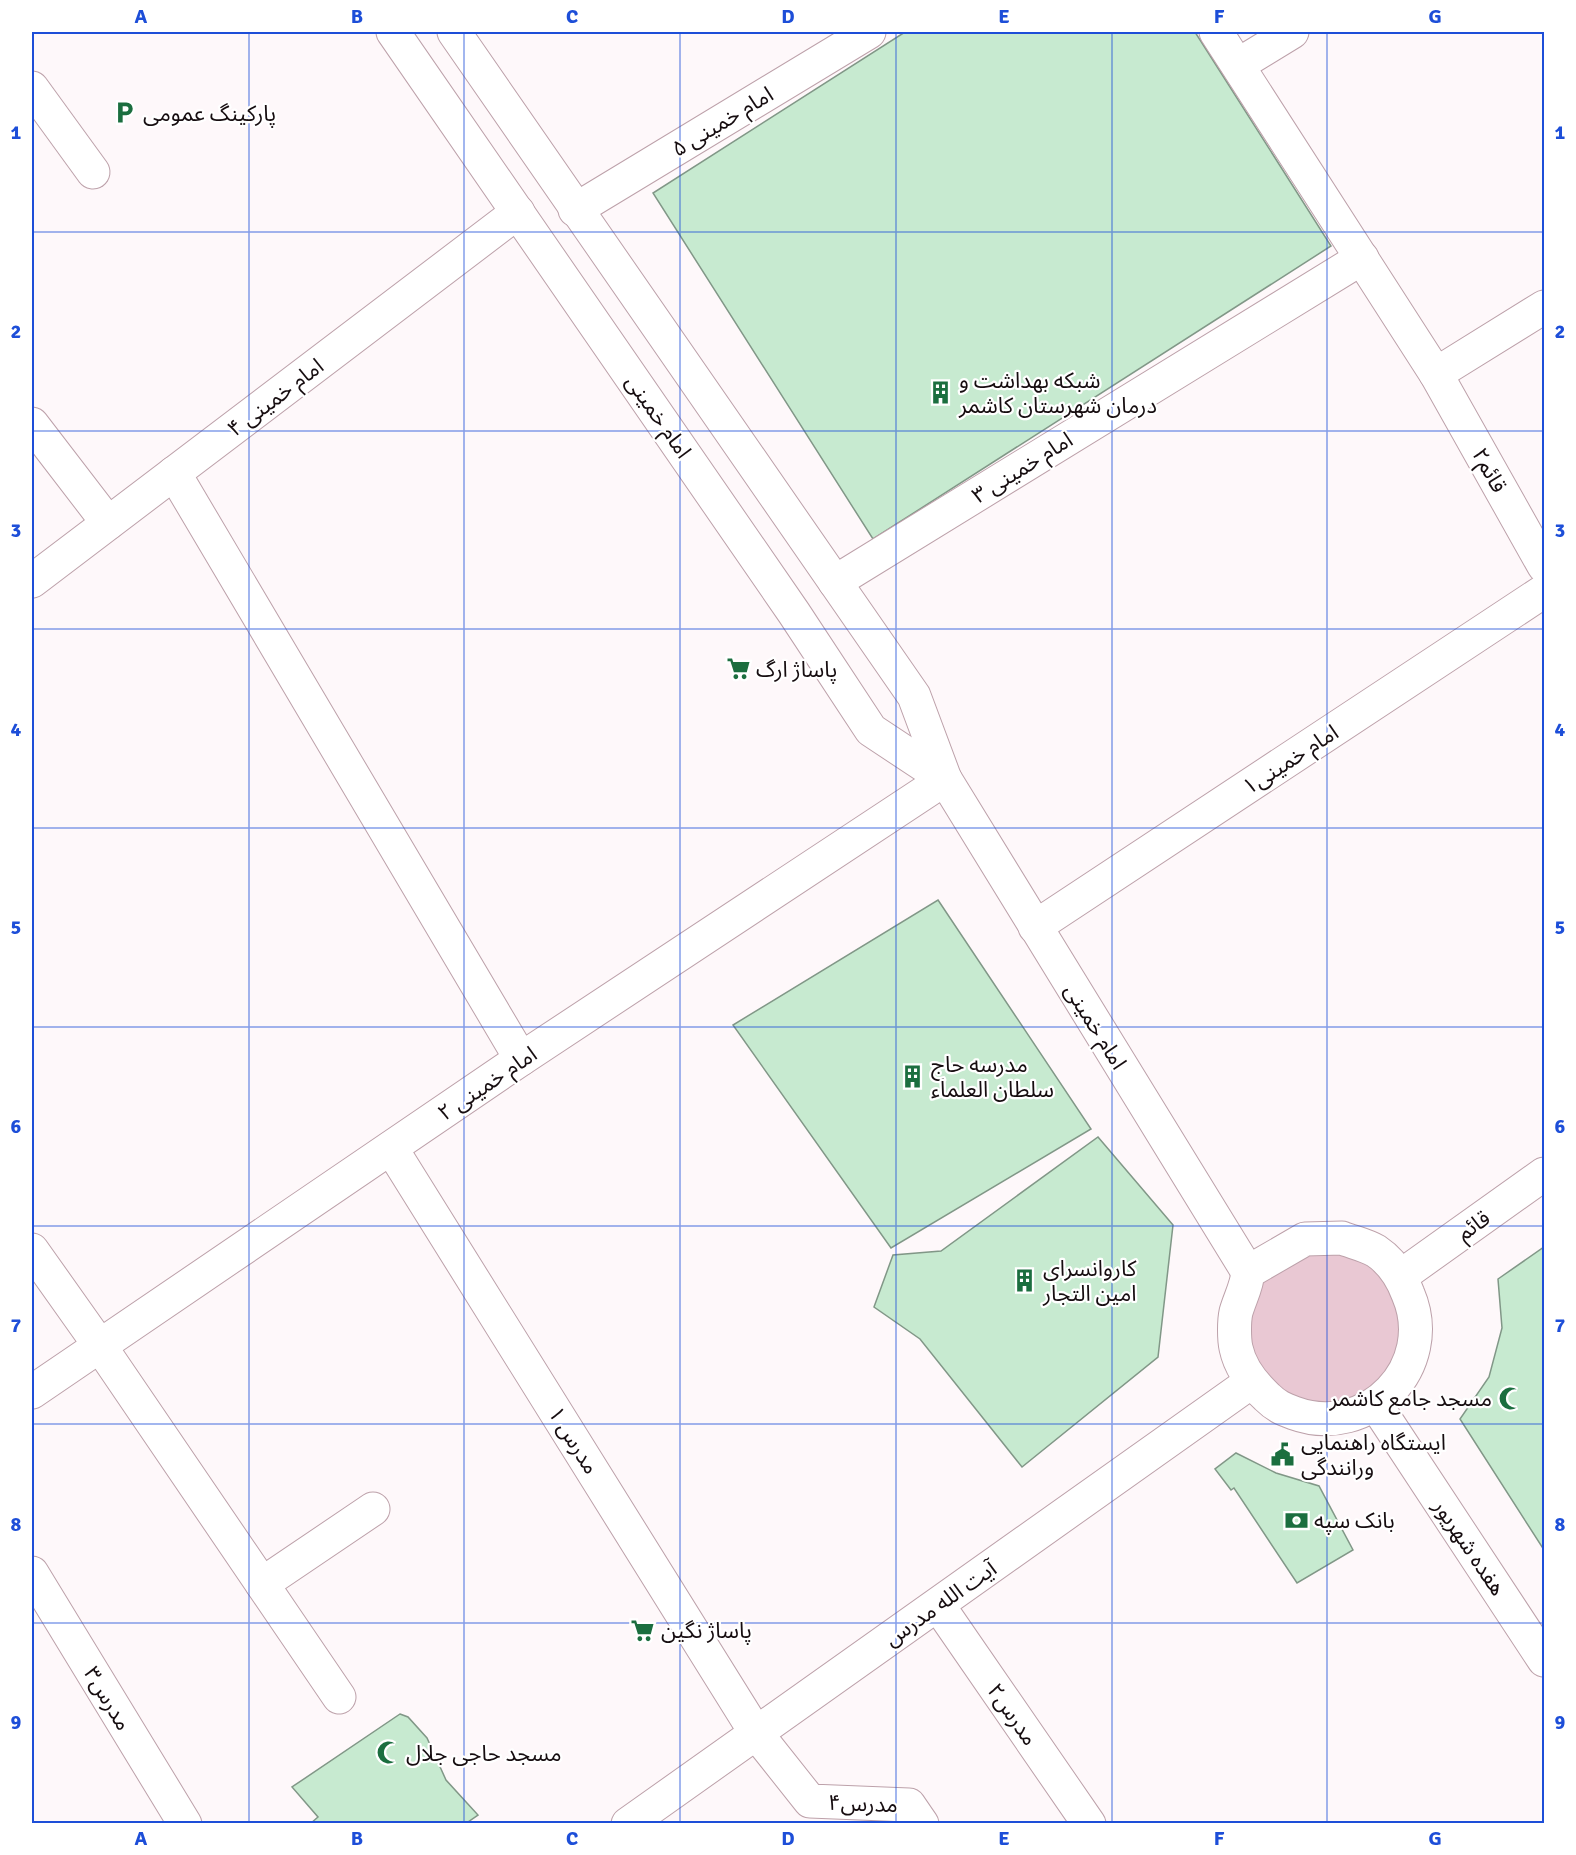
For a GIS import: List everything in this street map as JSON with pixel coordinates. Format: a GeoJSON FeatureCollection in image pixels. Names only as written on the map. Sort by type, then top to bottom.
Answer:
{"type":"FeatureCollection","features":[{"type":"Feature","properties":{"kind":"street","name":"امام خمینی"},"geometry":{"type":"LineString","coordinates":[[393,32],[794,613],[871,730],[945,779]]}},
{"type":"Feature","properties":{"kind":"street","name":"امام خمینی"},"geometry":{"type":"LineString","coordinates":[[453,32],[914,696],[945,779],[1248,1272]]}},
{"type":"Feature","properties":{"kind":"street","name":"امام خمینی ۵"},"geometry":{"type":"LineString","coordinates":[[576,210],[869,32]]}},
{"type":"Feature","properties":{"kind":"street","name":"قائم۲"},"geometry":{"type":"LineString","coordinates":[[1216,32],[1436,374],[1545,566]]}},
{"type":"Feature","properties":{"kind":"street"},"geometry":{"type":"LineString","coordinates":[[1238,65],[1292,32]]}},
{"type":"Feature","properties":{"kind":"street"},"geometry":{"type":"LineString","coordinates":[[32,88],[93,171]]}},
{"type":"Feature","properties":{"kind":"street","name":"امام خمینی ۴"},"geometry":{"type":"LineString","coordinates":[[32,581],[518,212]]}},
{"type":"Feature","properties":{"kind":"street","name":"امام خمینی ۳"},"geometry":{"type":"LineString","coordinates":[[835,582],[1362,258]]}},
{"type":"Feature","properties":{"kind":"street"},"geometry":{"type":"LineString","coordinates":[[1436,374],[1545,307]]}},
{"type":"Feature","properties":{"kind":"street"},"geometry":{"type":"LineString","coordinates":[[32,424],[108,523]]}},
{"type":"Feature","properties":{"kind":"street"},"geometry":{"type":"LineString","coordinates":[[174,473],[521,1059]]}},
{"type":"Feature","properties":{"kind":"street","name":"امام خمینی۱"},"geometry":{"type":"LineString","coordinates":[[1035,927],[1545,591]]}},
{"type":"Feature","properties":{"kind":"street","name":"امام خمینی ۲"},"geometry":{"type":"LineString","coordinates":[[32,1392],[521,1059],[945,779]]}},
{"type":"Feature","properties":{"kind":"street","name":"مدرس ۱"},"geometry":{"type":"LineString","coordinates":[[391,1148],[756,1733]]}},
{"type":"Feature","properties":{"kind":"street","name":"قائم"},"geometry":{"type":"LineString","coordinates":[[1401,1276],[1545,1174]]}},
{"type":"Feature","properties":{"kind":"street"},"geometry":{"type":"LineString","coordinates":[[1342,1238],[1376,1251],[1401,1276],[1415,1310],[1416,1345],[1403,1377],[1376,1405],[1344,1418],[1311,1419],[1277,1407],[1251,1382],[1236,1348],[1235,1314],[1248,1272],[1305,1239],[1342,1238]]}},
{"type":"Feature","properties":{"kind":"street"},"geometry":{"type":"LineString","coordinates":[[32,1250],[339,1697]]}},
{"type":"Feature","properties":{"kind":"street","name":"آیت الله مدرس"},"geometry":{"type":"LineString","coordinates":[[628,1824],[1251,1382]]}},
{"type":"Feature","properties":{"kind":"street","name":"هفده شهریور"},"geometry":{"type":"LineString","coordinates":[[1376,1405],[1545,1660]]}},
{"type":"Feature","properties":{"kind":"street"},"geometry":{"type":"LineString","coordinates":[[262,1584],[372,1509]]}},
{"type":"Feature","properties":{"kind":"street","name":"مدرس۳"},"geometry":{"type":"LineString","coordinates":[[32,1573],[185,1824]]}},
{"type":"Feature","properties":{"kind":"street","name":"مدرس۲"},"geometry":{"type":"LineString","coordinates":[[938,1605],[1089,1824]]}},
{"type":"Feature","properties":{"kind":"street","name":"مدرس۴"},"geometry":{"type":"LineString","coordinates":[[756,1733],[810,1801],[909,1805],[922,1824]]}},
{"type":"Feature","properties":{"kind":"shaded area"},"geometry":{"type":"Polygon","coordinates":[[[1321,1249],[1372,1263],[1390,1282],[1404,1334],[1385,1378],[1344,1403],[1319,1405],[1296,1399],[1275,1386],[1259,1368],[1250,1345],[1249,1318],[1256,1292],[1272,1270],[1321,1249]]]}},
{"type":"Feature","properties":{"kind":"building","name":"شبکه بهداشت و درمان شهرستان کاشمر"},"geometry":{"type":"Polygon","coordinates":[[[905,32],[1195,32],[1331,246],[873,539],[653,193],[905,32]]]}},
{"type":"Feature","properties":{"kind":"building","name":"مدرسه حاج سلطان العلماء"},"geometry":{"type":"Polygon","coordinates":[[[938,900],[1091,1129],[891,1248],[733,1025],[938,900]]]}},
{"type":"Feature","properties":{"kind":"building","name":"کاروانسرای امین التجار"},"geometry":{"type":"Polygon","coordinates":[[[1098,1137],[1173,1225],[1158,1357],[1022,1467],[920,1339],[874,1307],[893,1255],[941,1251],[1098,1137]]]}},
{"type":"Feature","properties":{"kind":"building","name":"مسجد جامع کاشمر"},"geometry":{"type":"Polygon","coordinates":[[[1544,1247],[1544,1550],[1460,1419],[1489,1377],[1502,1328],[1498,1279],[1544,1247]]]}},
{"type":"Feature","properties":{"kind":"building","name":"بانک سپه"},"geometry":{"type":"Polygon","coordinates":[[[1236,1453],[1276,1473],[1319,1486],[1353,1550],[1297,1583],[1234,1488],[1231,1490],[1215,1469],[1236,1453]]]}},
{"type":"Feature","properties":{"kind":"building","name":"مسجد حاجی جلال"},"geometry":{"type":"Polygon","coordinates":[[[400,1714],[408,1717],[427,1738],[446,1780],[478,1815],[465,1824],[310,1824],[318,1817],[292,1787],[400,1714]]]}},
{"type":"Feature","properties":{"kind":"place","name":"پارکینگ عمومی"},"geometry":{"type":"Point","coordinates":[125,113]}},
{"type":"Feature","properties":{"kind":"place","name":"شبکه بهداشت و درمان شهرستان کاشمر"},"geometry":{"type":"Point","coordinates":[941,393]}},
{"type":"Feature","properties":{"kind":"place","name":"پاساژ ارگ"},"geometry":{"type":"Point","coordinates":[738,669]}},
{"type":"Feature","properties":{"kind":"place","name":"مدرسه حاج سلطان العلماء"},"geometry":{"type":"Point","coordinates":[913,1077]}},
{"type":"Feature","properties":{"kind":"place","name":"کاروانسرای امین التجار"},"geometry":{"type":"Point","coordinates":[1025,1281]}},
{"type":"Feature","properties":{"kind":"place","name":"مسجد جامع کاشمر"},"geometry":{"type":"Point","coordinates":[1510,1398]}},
{"type":"Feature","properties":{"kind":"place","name":"ایستگاه راهنمایی ورانندگی"},"geometry":{"type":"Point","coordinates":[1283,1455]}},
{"type":"Feature","properties":{"kind":"place","name":"بانک سپه"},"geometry":{"type":"Point","coordinates":[1296,1520]}},
{"type":"Feature","properties":{"kind":"place","name":"پاساژ نگین"},"geometry":{"type":"Point","coordinates":[643,1630]}},
{"type":"Feature","properties":{"kind":"place","name":"مسجد حاجی جلال"},"geometry":{"type":"Point","coordinates":[388,1753]}}]}
